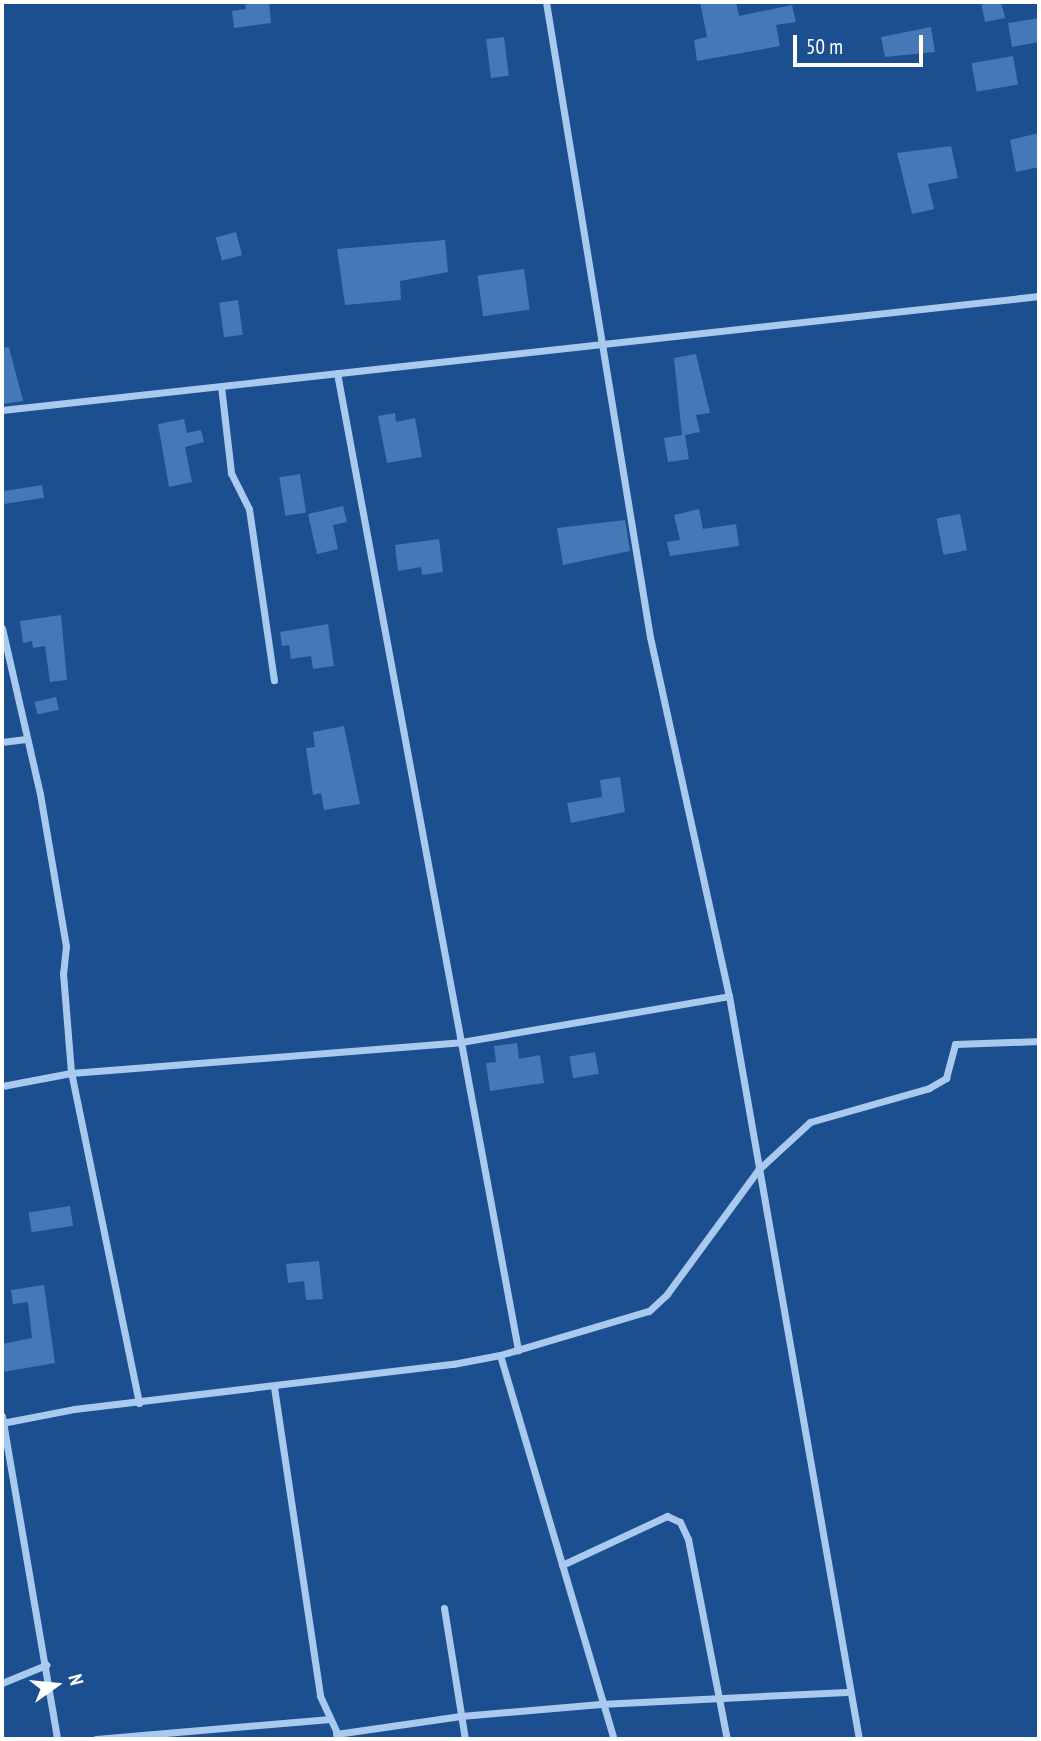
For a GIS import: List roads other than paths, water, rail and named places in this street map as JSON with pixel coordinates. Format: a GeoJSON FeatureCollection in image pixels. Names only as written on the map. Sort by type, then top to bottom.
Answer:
{"type":"FeatureCollection","features":[{"type":"Feature","properties":{"kind":"street"},"geometry":{"type":"LineString","coordinates":[[546,2],[650,637],[729,996],[758,1170],[810,1441],[848,1692],[859,1739]]}},
{"type":"Feature","properties":{"kind":"street"},"geometry":{"type":"LineString","coordinates":[[2,410],[1039,296]]}},
{"type":"Feature","properties":{"kind":"street"},"geometry":{"type":"LineString","coordinates":[[337,373],[518,1350]]}},
{"type":"Feature","properties":{"kind":"street"},"geometry":{"type":"LineString","coordinates":[[221,386],[231,473],[250,509],[274,680]]}},
{"type":"Feature","properties":{"kind":"street"},"geometry":{"type":"LineString","coordinates":[[2,628],[40,794],[66,946],[63,973],[71,1073],[139,1403]]}},
{"type":"Feature","properties":{"kind":"street"},"geometry":{"type":"LineString","coordinates":[[2,742],[26,738]]}},
{"type":"Feature","properties":{"kind":"street"},"geometry":{"type":"LineString","coordinates":[[2,1086],[71,1073],[461,1042],[729,996]]}},
{"type":"Feature","properties":{"kind":"street"},"geometry":{"type":"LineString","coordinates":[[57,1739],[2,1420],[274,1387],[500,1355],[659,1304],[758,1170],[810,1122],[929,1088],[946,1078],[955,1044],[1039,1041]]}},
{"type":"Feature","properties":{"kind":"street"},"geometry":{"type":"LineString","coordinates":[[500,1355],[600,1704],[614,1739]]}},
{"type":"Feature","properties":{"kind":"street"},"geometry":{"type":"LineString","coordinates":[[274,1387],[327,1719],[338,1737],[461,1716],[600,1704],[848,1692]]}},
{"type":"Feature","properties":{"kind":"street"},"geometry":{"type":"LineString","coordinates":[[562,1565],[667,1516],[680,1522],[688,1539],[727,1739]]}},
{"type":"Feature","properties":{"kind":"street"},"geometry":{"type":"LineString","coordinates":[[444,1608],[464,1739]]}},
{"type":"Feature","properties":{"kind":"street"},"geometry":{"type":"LineString","coordinates":[[2,1684],[46,1665]]}},
{"type":"Feature","properties":{"kind":"street"},"geometry":{"type":"LineString","coordinates":[[96,1739],[327,1719]]}}]}
